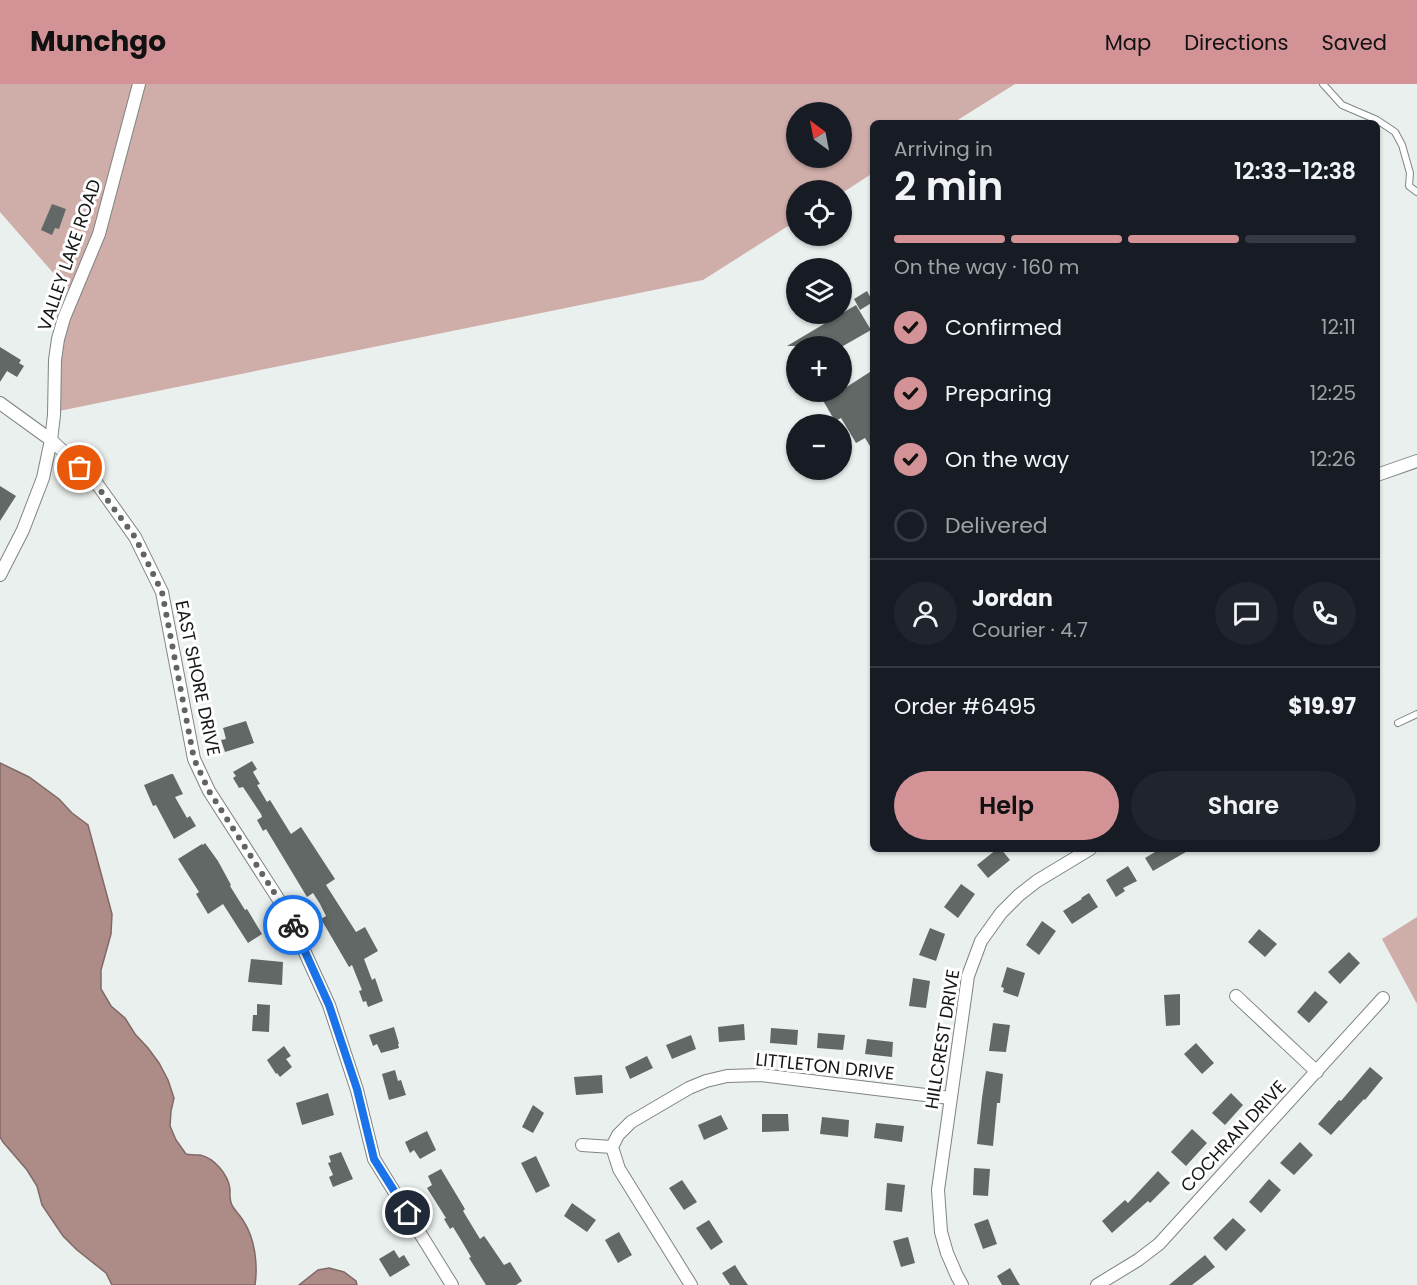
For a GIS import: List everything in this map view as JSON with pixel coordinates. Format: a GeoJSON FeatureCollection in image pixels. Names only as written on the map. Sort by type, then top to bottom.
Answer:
{"type":"FeatureCollection","features":[{"type":"Feature","properties":{"kind":"street","name":"VALLEY LAKE ROAD"},"geometry":{"type":"LineString","coordinates":[[0,575],[24,530],[43,478],[54,415],[55,360],[58,339],[64,318],[99,234],[139,84]]}},
{"type":"Feature","properties":{"kind":"street","name":"EAST SHORE DRIVE"},"geometry":{"type":"LineString","coordinates":[[0,403],[51,440],[94,482],[135,537],[162,592],[194,759],[209,791],[286,911],[329,1005],[357,1089],[374,1159],[452,1285]]}},
{"type":"Feature","properties":{"kind":"street"},"geometry":{"type":"LineString","coordinates":[[1380,474],[1417,461]]}},
{"type":"Feature","properties":{"kind":"street","name":"HILLCREST DRIVE"},"geometry":{"type":"LineString","coordinates":[[962,1285],[947,1253],[941,1232],[938,1190],[968,976],[981,941],[1000,913],[1037,881],[1085,852]]}},
{"type":"Feature","properties":{"kind":"street"},"geometry":{"type":"LineString","coordinates":[[1236,996],[1317,1072]]}},
{"type":"Feature","properties":{"kind":"street","name":"COCHRAN DRIVE"},"geometry":{"type":"LineString","coordinates":[[1097,1285],[1159,1244],[1383,998]]}},
{"type":"Feature","properties":{"kind":"street","name":"LITTLETON DRIVE"},"geometry":{"type":"LineString","coordinates":[[612,1148],[618,1135],[631,1122],[689,1088],[727,1076],[761,1075],[950,1098]]}},
{"type":"Feature","properties":{"kind":"street"},"geometry":{"type":"LineString","coordinates":[[582,1145],[612,1148],[619,1169],[691,1285]]}},
{"type":"Feature","properties":{"kind":"lane"},"geometry":{"type":"LineString","coordinates":[[1323,84],[1342,105],[1377,120]]}},
{"type":"Feature","properties":{"kind":"lane"},"geometry":{"type":"LineString","coordinates":[[1380,122],[1395,132],[1402,145],[1410,173],[1410,186],[1417,192]]}},
{"type":"Feature","properties":{"kind":"lane"},"geometry":{"type":"LineString","coordinates":[[1398,723],[1417,714]]}},
{"type":"Feature","properties":{"kind":"shaded area"},"geometry":{"type":"Polygon","coordinates":[[[0,84],[1015,84],[958,120],[870,120],[870,175],[852,187],[852,180],[786,180],[786,227],[703,280],[54,412],[50,373],[76,299],[0,212],[0,84]]]}},
{"type":"Feature","properties":{"kind":"shaded area"},"geometry":{"type":"Polygon","coordinates":[[[0,763],[29,777],[59,799],[88,825],[112,914],[111,934],[101,970],[101,989],[111,1006],[125,1018],[148,1048],[168,1080],[174,1098],[170,1126],[176,1140],[186,1154],[200,1155],[210,1159],[220,1168],[229,1183],[232,1205],[248,1229],[253,1244],[256,1261],[255,1285],[112,1285],[106,1273],[63,1236],[42,1205],[37,1186],[27,1170],[0,1137],[0,763]]]}},
{"type":"Feature","properties":{"kind":"shaded area"},"geometry":{"type":"Polygon","coordinates":[[[1417,917],[1417,1004],[1382,939],[1417,917]]]}},
{"type":"Feature","properties":{"kind":"shaded area"},"geometry":{"type":"Polygon","coordinates":[[[329,1268],[344,1272],[356,1281],[357,1285],[299,1285],[318,1270],[329,1268]]]}},
{"type":"Feature","properties":{"kind":"building"},"geometry":{"type":"Polygon","coordinates":[[[52,204],[66,209],[59,229],[55,228],[52,235],[41,230],[52,204]]]}},
{"type":"Feature","properties":{"kind":"building"},"geometry":{"type":"Polygon","coordinates":[[[867,291],[870,304],[860,310],[854,299],[867,291]]]}},
{"type":"Feature","properties":{"kind":"building"},"geometry":{"type":"Polygon","coordinates":[[[856,305],[870,331],[852,341],[852,336],[804,336],[824,324],[852,324],[852,307],[856,305]]]}},
{"type":"Feature","properties":{"kind":"building"},"geometry":{"type":"Polygon","coordinates":[[[0,347],[21,360],[19,363],[24,366],[17,377],[7,371],[0,382],[0,347]]]}},
{"type":"Feature","properties":{"kind":"building"},"geometry":{"type":"Polygon","coordinates":[[[870,372],[870,446],[865,438],[856,443],[852,436],[852,414],[831,414],[824,402],[852,402],[852,384],[870,372]]]}},
{"type":"Feature","properties":{"kind":"building"},"geometry":{"type":"Polygon","coordinates":[[[0,486],[16,496],[0,521],[0,486]]]}},
{"type":"Feature","properties":{"kind":"building"},"geometry":{"type":"Polygon","coordinates":[[[246,721],[254,743],[225,752],[221,740],[226,739],[223,728],[246,721]]]}},
{"type":"Feature","properties":{"kind":"building"},"geometry":{"type":"Polygon","coordinates":[[[252,761],[257,769],[253,772],[260,784],[257,785],[267,802],[270,800],[291,834],[301,827],[335,879],[326,885],[356,932],[365,927],[378,951],[364,959],[372,980],[375,978],[383,1001],[368,1007],[366,1001],[363,1002],[359,991],[362,990],[352,965],[349,967],[321,919],[326,916],[320,904],[313,893],[307,897],[266,829],[263,831],[257,820],[262,817],[261,814],[243,787],[239,788],[233,778],[236,776],[233,772],[252,761]]]}},
{"type":"Feature","properties":{"kind":"building"},"geometry":{"type":"Polygon","coordinates":[[[171,774],[183,794],[175,797],[187,818],[190,816],[196,826],[174,839],[156,805],[153,806],[144,785],[171,774]]]}},
{"type":"Feature","properties":{"kind":"building"},"geometry":{"type":"Polygon","coordinates":[[[205,843],[262,934],[248,943],[223,904],[208,914],[196,894],[199,892],[178,859],[205,843]]]}},
{"type":"Feature","properties":{"kind":"building"},"geometry":{"type":"Polygon","coordinates":[[[993,852],[1003,852],[1010,860],[988,878],[977,865],[993,852]]]}},
{"type":"Feature","properties":{"kind":"building"},"geometry":{"type":"Polygon","coordinates":[[[1155,852],[1186,852],[1153,871],[1145,858],[1155,852]]]}},
{"type":"Feature","properties":{"kind":"building"},"geometry":{"type":"Polygon","coordinates":[[[1128,866],[1137,881],[1123,888],[1125,891],[1116,897],[1106,880],[1128,866]]]}},
{"type":"Feature","properties":{"kind":"building"},"geometry":{"type":"Polygon","coordinates":[[[961,884],[975,894],[958,918],[944,907],[961,884]]]}},
{"type":"Feature","properties":{"kind":"building"},"geometry":{"type":"Polygon","coordinates":[[[1089,893],[1098,907],[1072,924],[1063,911],[1089,893]]]}},
{"type":"Feature","properties":{"kind":"building"},"geometry":{"type":"Polygon","coordinates":[[[1042,921],[1056,931],[1039,955],[1026,945],[1042,921]]]}},
{"type":"Feature","properties":{"kind":"building"},"geometry":{"type":"Polygon","coordinates":[[[930,928],[945,934],[936,961],[919,955],[930,928]]]}},
{"type":"Feature","properties":{"kind":"building"},"geometry":{"type":"Polygon","coordinates":[[[1259,929],[1277,944],[1265,957],[1248,942],[1259,929]]]}},
{"type":"Feature","properties":{"kind":"building"},"geometry":{"type":"Polygon","coordinates":[[[1349,952],[1360,963],[1340,984],[1328,972],[1349,952]]]}},
{"type":"Feature","properties":{"kind":"building"},"geometry":{"type":"Polygon","coordinates":[[[251,959],[283,962],[282,985],[248,982],[251,959]]]}},
{"type":"Feature","properties":{"kind":"building"},"geometry":{"type":"Polygon","coordinates":[[[1007,967],[1025,973],[1018,997],[1003,992],[1004,988],[1001,987],[1007,967]]]}},
{"type":"Feature","properties":{"kind":"building"},"geometry":{"type":"Polygon","coordinates":[[[913,978],[930,981],[926,1008],[909,1006],[913,978]]]}},
{"type":"Feature","properties":{"kind":"building"},"geometry":{"type":"Polygon","coordinates":[[[1315,991],[1328,1002],[1309,1023],[1297,1012],[1315,991]]]}},
{"type":"Feature","properties":{"kind":"building"},"geometry":{"type":"Polygon","coordinates":[[[1180,994],[1180,1025],[1166,1026],[1164,995],[1180,994]]]}},
{"type":"Feature","properties":{"kind":"building"},"geometry":{"type":"Polygon","coordinates":[[[257,1004],[270,1005],[269,1032],[252,1031],[253,1015],[257,1015],[257,1004]]]}},
{"type":"Feature","properties":{"kind":"building"},"geometry":{"type":"Polygon","coordinates":[[[993,1023],[1010,1025],[1006,1052],[989,1051],[993,1023]]]}},
{"type":"Feature","properties":{"kind":"building"},"geometry":{"type":"Polygon","coordinates":[[[744,1024],[745,1040],[719,1042],[718,1027],[744,1024]]]}},
{"type":"Feature","properties":{"kind":"building"},"geometry":{"type":"Polygon","coordinates":[[[394,1027],[399,1048],[381,1053],[377,1044],[373,1046],[369,1035],[394,1027]]]}},
{"type":"Feature","properties":{"kind":"building"},"geometry":{"type":"Polygon","coordinates":[[[771,1028],[798,1030],[797,1045],[770,1043],[771,1028]]]}},
{"type":"Feature","properties":{"kind":"building"},"geometry":{"type":"Polygon","coordinates":[[[818,1033],[845,1035],[843,1050],[817,1048],[818,1033]]]}},
{"type":"Feature","properties":{"kind":"building"},"geometry":{"type":"Polygon","coordinates":[[[691,1035],[696,1049],[672,1059],[666,1045],[691,1035]]]}},
{"type":"Feature","properties":{"kind":"building"},"geometry":{"type":"Polygon","coordinates":[[[867,1039],[893,1042],[892,1057],[865,1054],[867,1039]]]}},
{"type":"Feature","properties":{"kind":"building"},"geometry":{"type":"Polygon","coordinates":[[[1196,1043],[1214,1063],[1202,1074],[1184,1054],[1196,1043]]]}},
{"type":"Feature","properties":{"kind":"building"},"geometry":{"type":"Polygon","coordinates":[[[284,1046],[291,1056],[286,1059],[292,1067],[280,1077],[267,1060],[284,1046]]]}},
{"type":"Feature","properties":{"kind":"building"},"geometry":{"type":"Polygon","coordinates":[[[647,1056],[653,1068],[630,1079],[625,1067],[647,1056]]]}},
{"type":"Feature","properties":{"kind":"building"},"geometry":{"type":"Polygon","coordinates":[[[1370,1067],[1383,1078],[1331,1135],[1318,1124],[1370,1067]]]}},
{"type":"Feature","properties":{"kind":"building"},"geometry":{"type":"Polygon","coordinates":[[[395,1070],[406,1095],[389,1100],[382,1074],[395,1070]]]}},
{"type":"Feature","properties":{"kind":"building"},"geometry":{"type":"Polygon","coordinates":[[[986,1071],[1003,1074],[1000,1103],[997,1103],[993,1146],[977,1144],[986,1071]]]}},
{"type":"Feature","properties":{"kind":"building"},"geometry":{"type":"Polygon","coordinates":[[[602,1075],[603,1093],[576,1095],[574,1077],[602,1075]]]}},
{"type":"Feature","properties":{"kind":"building"},"geometry":{"type":"Polygon","coordinates":[[[328,1093],[334,1115],[302,1125],[296,1103],[328,1093]]]}},
{"type":"Feature","properties":{"kind":"building"},"geometry":{"type":"Polygon","coordinates":[[[1231,1093],[1243,1105],[1225,1125],[1212,1113],[1231,1093]]]}},
{"type":"Feature","properties":{"kind":"building"},"geometry":{"type":"Polygon","coordinates":[[[533,1105],[544,1113],[533,1133],[522,1127],[533,1105]]]}},
{"type":"Feature","properties":{"kind":"building"},"geometry":{"type":"Polygon","coordinates":[[[762,1114],[788,1114],[789,1131],[762,1132],[762,1114]]]}},
{"type":"Feature","properties":{"kind":"building"},"geometry":{"type":"Polygon","coordinates":[[[721,1115],[728,1129],[704,1140],[698,1125],[721,1115]]]}},
{"type":"Feature","properties":{"kind":"building"},"geometry":{"type":"Polygon","coordinates":[[[822,1117],[849,1120],[848,1137],[820,1134],[822,1117]]]}},
{"type":"Feature","properties":{"kind":"building"},"geometry":{"type":"Polygon","coordinates":[[[876,1123],[904,1126],[902,1142],[874,1138],[876,1123]]]}},
{"type":"Feature","properties":{"kind":"building"},"geometry":{"type":"Polygon","coordinates":[[[1192,1129],[1207,1143],[1186,1166],[1171,1152],[1192,1129]]]}},
{"type":"Feature","properties":{"kind":"building"},"geometry":{"type":"Polygon","coordinates":[[[427,1131],[436,1150],[420,1159],[414,1150],[410,1153],[405,1142],[427,1131]]]}},
{"type":"Feature","properties":{"kind":"building"},"geometry":{"type":"Polygon","coordinates":[[[1300,1142],[1313,1155],[1294,1175],[1280,1163],[1300,1142]]]}},
{"type":"Feature","properties":{"kind":"building"},"geometry":{"type":"Polygon","coordinates":[[[341,1152],[353,1179],[333,1187],[329,1177],[333,1175],[328,1163],[331,1162],[329,1156],[341,1152]]]}},
{"type":"Feature","properties":{"kind":"building"},"geometry":{"type":"Polygon","coordinates":[[[536,1156],[550,1186],[536,1193],[521,1163],[536,1156]]]}},
{"type":"Feature","properties":{"kind":"building"},"geometry":{"type":"Polygon","coordinates":[[[974,1168],[990,1169],[988,1196],[973,1195],[974,1168]]]}},
{"type":"Feature","properties":{"kind":"building"},"geometry":{"type":"Polygon","coordinates":[[[441,1169],[480,1239],[484,1236],[504,1265],[510,1262],[522,1281],[516,1285],[486,1285],[461,1240],[453,1227],[450,1229],[444,1219],[446,1218],[427,1188],[432,1185],[428,1176],[441,1169]]]}},
{"type":"Feature","properties":{"kind":"building"},"geometry":{"type":"Polygon","coordinates":[[[1158,1171],[1170,1183],[1150,1203],[1148,1201],[1112,1233],[1102,1221],[1125,1200],[1128,1203],[1158,1171]]]}},
{"type":"Feature","properties":{"kind":"building"},"geometry":{"type":"Polygon","coordinates":[[[1269,1179],[1281,1190],[1261,1213],[1249,1202],[1269,1179]]]}},
{"type":"Feature","properties":{"kind":"building"},"geometry":{"type":"Polygon","coordinates":[[[682,1180],[697,1202],[684,1210],[669,1188],[682,1180]]]}},
{"type":"Feature","properties":{"kind":"building"},"geometry":{"type":"Polygon","coordinates":[[[887,1183],[905,1185],[902,1212],[885,1210],[887,1183]]]}},
{"type":"Feature","properties":{"kind":"building"},"geometry":{"type":"Polygon","coordinates":[[[572,1203],[596,1220],[587,1232],[564,1216],[572,1203]]]}},
{"type":"Feature","properties":{"kind":"building"},"geometry":{"type":"Polygon","coordinates":[[[1233,1218],[1246,1230],[1226,1251],[1213,1238],[1233,1218]]]}},
{"type":"Feature","properties":{"kind":"building"},"geometry":{"type":"Polygon","coordinates":[[[988,1219],[997,1244],[983,1249],[974,1224],[988,1219]]]}},
{"type":"Feature","properties":{"kind":"building"},"geometry":{"type":"Polygon","coordinates":[[[709,1220],[723,1242],[711,1250],[696,1228],[709,1220]]]}},
{"type":"Feature","properties":{"kind":"building"},"geometry":{"type":"Polygon","coordinates":[[[619,1232],[632,1255],[618,1263],[605,1240],[619,1232]]]}},
{"type":"Feature","properties":{"kind":"building"},"geometry":{"type":"Polygon","coordinates":[[[908,1237],[915,1263],[901,1267],[893,1241],[908,1237]]]}},
{"type":"Feature","properties":{"kind":"building"},"geometry":{"type":"Polygon","coordinates":[[[394,1250],[399,1258],[404,1255],[410,1265],[390,1277],[379,1259],[394,1250]]]}},
{"type":"Feature","properties":{"kind":"building"},"geometry":{"type":"Polygon","coordinates":[[[1205,1255],[1215,1267],[1192,1285],[1169,1285],[1205,1255]]]}},
{"type":"Feature","properties":{"kind":"building"},"geometry":{"type":"Polygon","coordinates":[[[735,1265],[748,1285],[730,1285],[722,1273],[735,1265]]]}},
{"type":"Feature","properties":{"kind":"building"},"geometry":{"type":"Polygon","coordinates":[[[1010,1268],[1020,1285],[1002,1285],[997,1276],[1010,1268]]]}},
{"type":"Feature","properties":{"kind":"way so far"},"geometry":{"type":"LineString","coordinates":[[80,468],[94,482],[135,537],[162,592],[194,759],[209,791],[293,925]]}},
{"type":"Feature","properties":{"kind":"route"},"geometry":{"type":"LineString","coordinates":[[293,925],[329,1005],[357,1089],[374,1159],[408,1213]]}}]}
